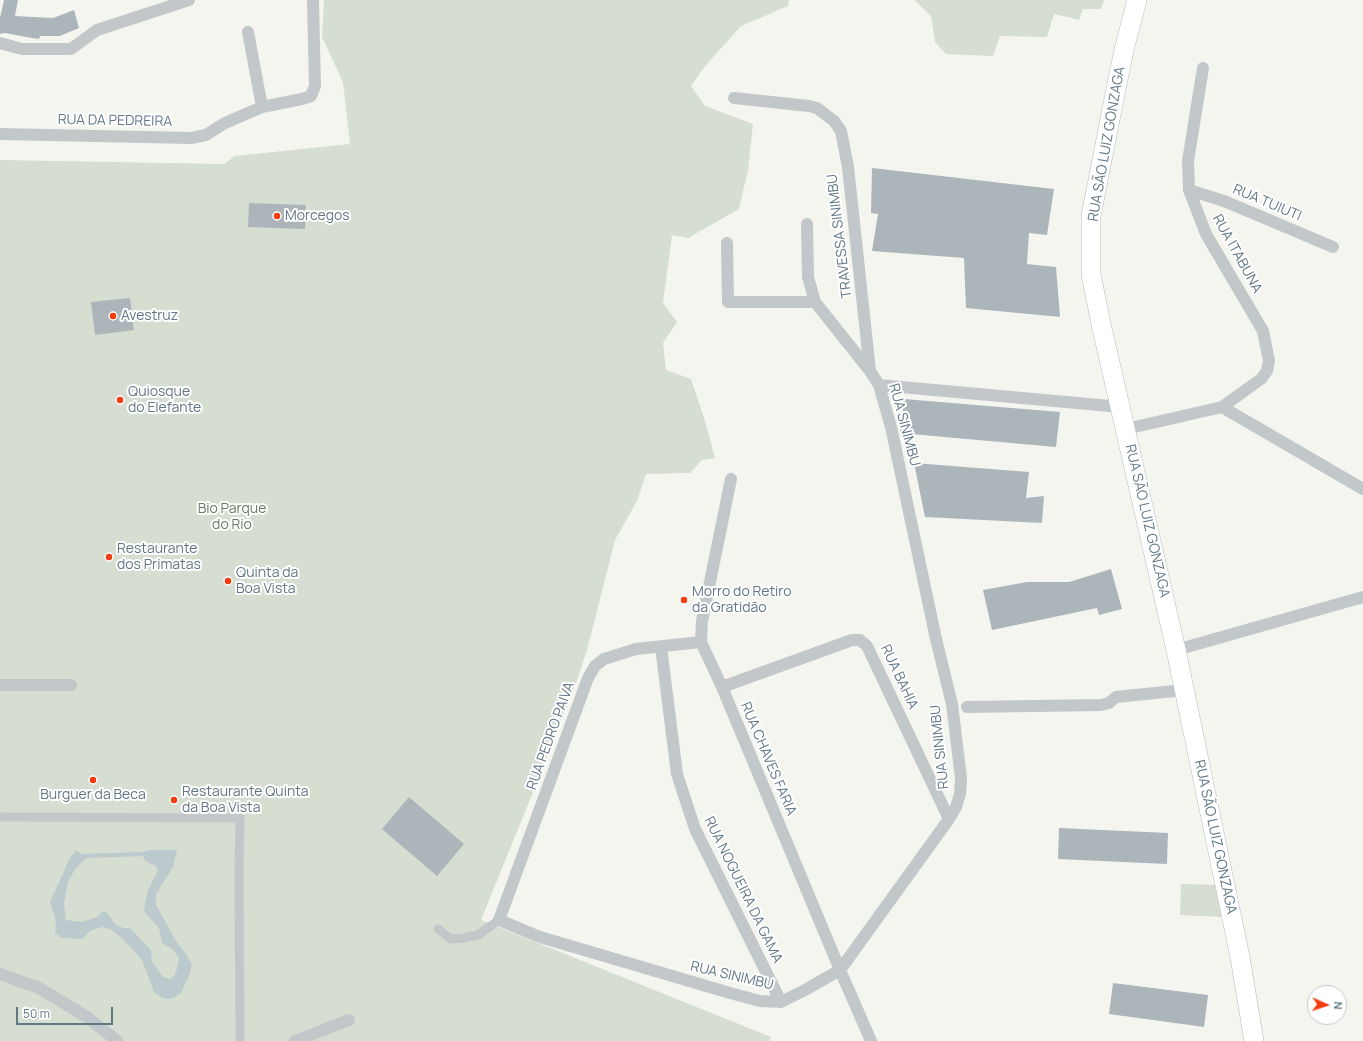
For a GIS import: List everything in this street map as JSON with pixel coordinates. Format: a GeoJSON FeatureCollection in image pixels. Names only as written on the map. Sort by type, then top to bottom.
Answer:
{"type":"FeatureCollection","features":[{"type":"Feature","properties":{"kind":"main road","name":"RUA SÃO LUIZ GONZAGA"},"geometry":{"type":"LineString","coordinates":[[1137,0],[1124,50],[1091,216],[1091,274],[1101,324],[1176,650],[1240,957],[1254,1041]]}},
{"type":"Feature","properties":{"kind":"street"},"geometry":{"type":"LineString","coordinates":[[0,43],[22,49],[71,49],[97,30],[189,0]]}},
{"type":"Feature","properties":{"kind":"street","name":"RUA DA PEDREIRA"},"geometry":{"type":"LineString","coordinates":[[0,134],[191,138],[206,134],[225,123],[262,107],[302,100],[311,96],[314,91],[313,0]]}},
{"type":"Feature","properties":{"kind":"street"},"geometry":{"type":"LineString","coordinates":[[248,32],[262,107]]}},
{"type":"Feature","properties":{"kind":"street","name":"RUA ITABUNA"},"geometry":{"type":"LineString","coordinates":[[1203,68],[1188,161],[1189,190],[1206,234],[1263,331],[1269,361],[1267,371],[1261,379],[1222,407]]}},
{"type":"Feature","properties":{"kind":"street","name":"TRAVESSA SINIMBU"},"geometry":{"type":"LineString","coordinates":[[734,98],[817,108],[834,121],[841,131],[848,167],[870,371]]}},
{"type":"Feature","properties":{"kind":"street","name":"RUA TUIUTI"},"geometry":{"type":"LineString","coordinates":[[1189,190],[1224,201],[1333,247]]}},
{"type":"Feature","properties":{"kind":"street","name":"RUA SINIMBU"},"geometry":{"type":"LineString","coordinates":[[499,920],[540,937],[730,993],[760,1001],[781,1002],[840,970],[949,819],[956,807],[960,794],[961,778],[952,704],[936,639],[891,427],[879,385],[870,371],[815,302],[808,277],[807,224]]}},
{"type":"Feature","properties":{"kind":"street"},"geometry":{"type":"LineString","coordinates":[[727,243],[728,302],[815,302]]}},
{"type":"Feature","properties":{"kind":"street"},"geometry":{"type":"LineString","coordinates":[[879,385],[1121,407]]}},
{"type":"Feature","properties":{"kind":"street"},"geometry":{"type":"LineString","coordinates":[[1126,429],[1222,407],[1363,489]]}},
{"type":"Feature","properties":{"kind":"street","name":"RUA CHAVES FARIA"},"geometry":{"type":"LineString","coordinates":[[731,479],[702,620],[701,642],[722,688],[871,1041]]}},
{"type":"Feature","properties":{"kind":"street"},"geometry":{"type":"LineString","coordinates":[[1176,650],[1363,597]]}},
{"type":"Feature","properties":{"kind":"street","name":"RUA BAHIA"},"geometry":{"type":"LineString","coordinates":[[722,688],[852,640],[860,640],[867,646],[949,819]]}},
{"type":"Feature","properties":{"kind":"street","name":"RUA PEDRO PAIVA"},"geometry":{"type":"LineString","coordinates":[[499,920],[588,678],[596,666],[604,659],[636,649],[701,642]]}},
{"type":"Feature","properties":{"kind":"street","name":"RUA NOGUEIRA DA GAMA"},"geometry":{"type":"LineString","coordinates":[[661,647],[677,774],[694,829],[781,1002]]}},
{"type":"Feature","properties":{"kind":"street"},"geometry":{"type":"LineString","coordinates":[[0,686],[71,685]]}},
{"type":"Feature","properties":{"kind":"street"},"geometry":{"type":"LineString","coordinates":[[967,707],[1101,705],[1109,703],[1116,697],[1184,690]]}},
{"type":"Feature","properties":{"kind":"street"},"geometry":{"type":"LineString","coordinates":[[0,817],[240,818],[240,1041]]}},
{"type":"Feature","properties":{"kind":"street"},"geometry":{"type":"LineString","coordinates":[[438,929],[451,939],[463,938],[478,935],[499,920]]}},
{"type":"Feature","properties":{"kind":"street"},"geometry":{"type":"LineString","coordinates":[[0,974],[39,988],[86,1017],[116,1041]]}},
{"type":"Feature","properties":{"kind":"street"},"geometry":{"type":"LineString","coordinates":[[295,1041],[349,1020]]}},
{"type":"Feature","properties":{"kind":"green space","name":"Quinta da Boa Vista"},"geometry":{"type":"Polygon","coordinates":[[[324,0],[789,0],[788,6],[741,26],[705,66],[691,86],[705,106],[753,124],[748,170],[739,209],[688,238],[672,235],[663,303],[677,322],[663,343],[666,370],[691,379],[715,458],[702,460],[690,473],[646,474],[637,501],[615,540],[587,650],[577,680],[481,920],[771,1037],[769,1041],[0,1041],[0,160],[224,164],[235,156],[350,144],[343,82],[322,37],[324,0]]]}},
{"type":"Feature","properties":{"kind":"green space"},"geometry":{"type":"Polygon","coordinates":[[[914,0],[1104,0],[1101,9],[1083,9],[1079,20],[1054,14],[1047,37],[1000,36],[993,56],[946,54],[935,42],[931,16],[914,0]]]}},
{"type":"Feature","properties":{"kind":"green space"},"geometry":{"type":"Polygon","coordinates":[[[1181,884],[1222,885],[1221,917],[1180,915],[1181,884]]]}},
{"type":"Feature","properties":{"kind":"shaded area"},"geometry":{"type":"Polygon","coordinates":[[[149,850],[177,850],[173,867],[156,894],[156,905],[176,941],[192,965],[181,993],[168,999],[161,997],[154,992],[142,960],[122,938],[110,929],[102,927],[90,931],[83,939],[62,938],[55,933],[56,921],[50,902],[70,858],[76,851],[82,854],[142,852],[149,850]],[[143,856],[86,858],[75,869],[68,882],[64,903],[66,920],[82,922],[97,917],[102,912],[106,912],[116,925],[123,928],[130,928],[151,950],[152,962],[163,977],[170,979],[174,976],[177,969],[179,958],[174,950],[162,943],[159,928],[144,911],[147,893],[158,870],[156,866],[145,861],[143,856]]]}},
{"type":"Feature","properties":{"kind":"building"},"geometry":{"type":"Polygon","coordinates":[[[4,0],[18,0],[15,16],[53,18],[74,10],[79,28],[60,36],[40,36],[39,39],[5,33],[0,34],[0,18],[4,0]]]}},
{"type":"Feature","properties":{"kind":"building"},"geometry":{"type":"Polygon","coordinates":[[[872,168],[1054,189],[1047,235],[1029,233],[1027,264],[1056,267],[1060,317],[966,308],[964,258],[872,251],[878,214],[871,213],[872,168]]]}},
{"type":"Feature","properties":{"kind":"building","name":"Morcegos"},"geometry":{"type":"Polygon","coordinates":[[[249,203],[306,205],[305,229],[248,227],[249,203]]]}},
{"type":"Feature","properties":{"kind":"building","name":"Avestruz"},"geometry":{"type":"Polygon","coordinates":[[[130,298],[134,330],[95,335],[91,302],[130,298]]]}},
{"type":"Feature","properties":{"kind":"building"},"geometry":{"type":"Polygon","coordinates":[[[904,399],[1060,412],[1056,447],[900,433],[904,399]]]}},
{"type":"Feature","properties":{"kind":"building"},"geometry":{"type":"Polygon","coordinates":[[[914,463],[1029,472],[1026,498],[1044,496],[1042,523],[925,517],[914,463]]]}},
{"type":"Feature","properties":{"kind":"building"},"geometry":{"type":"Polygon","coordinates":[[[1111,569],[1122,609],[1099,615],[1097,608],[992,630],[983,590],[1027,582],[1069,582],[1111,569]]]}},
{"type":"Feature","properties":{"kind":"building"},"geometry":{"type":"Polygon","coordinates":[[[409,797],[464,844],[437,876],[382,829],[409,797]]]}},
{"type":"Feature","properties":{"kind":"building"},"geometry":{"type":"Polygon","coordinates":[[[1059,828],[1168,833],[1167,864],[1058,859],[1059,828]]]}},
{"type":"Feature","properties":{"kind":"building"},"geometry":{"type":"Polygon","coordinates":[[[1113,983],[1208,995],[1204,1027],[1109,1014],[1113,983]]]}},
{"type":"Feature","properties":{"kind":"place","name":"Morcegos"},"geometry":{"type":"Point","coordinates":[277,216]}},
{"type":"Feature","properties":{"kind":"place","name":"Avestruz"},"geometry":{"type":"Point","coordinates":[113,316]}},
{"type":"Feature","properties":{"kind":"place","name":"Quiosque do Elefante"},"geometry":{"type":"Point","coordinates":[120,400]}},
{"type":"Feature","properties":{"kind":"place","name":"Restaurante dos Primatas"},"geometry":{"type":"Point","coordinates":[109,557]}},
{"type":"Feature","properties":{"kind":"place","name":"Quinta da Boa Vista"},"geometry":{"type":"Point","coordinates":[228,581]}},
{"type":"Feature","properties":{"kind":"place","name":"Morro do Retiro da Gratidão"},"geometry":{"type":"Point","coordinates":[684,600]}},
{"type":"Feature","properties":{"kind":"place","name":"Burguer da Beca"},"geometry":{"type":"Point","coordinates":[93,780]}},
{"type":"Feature","properties":{"kind":"place","name":"Restaurante Quinta da Boa Vista"},"geometry":{"type":"Point","coordinates":[174,800]}},
{"type":"Feature","properties":{"kind":"park label","name":"Bio Parque do Rio"},"geometry":{"type":"Point","coordinates":[232,518]}}]}
